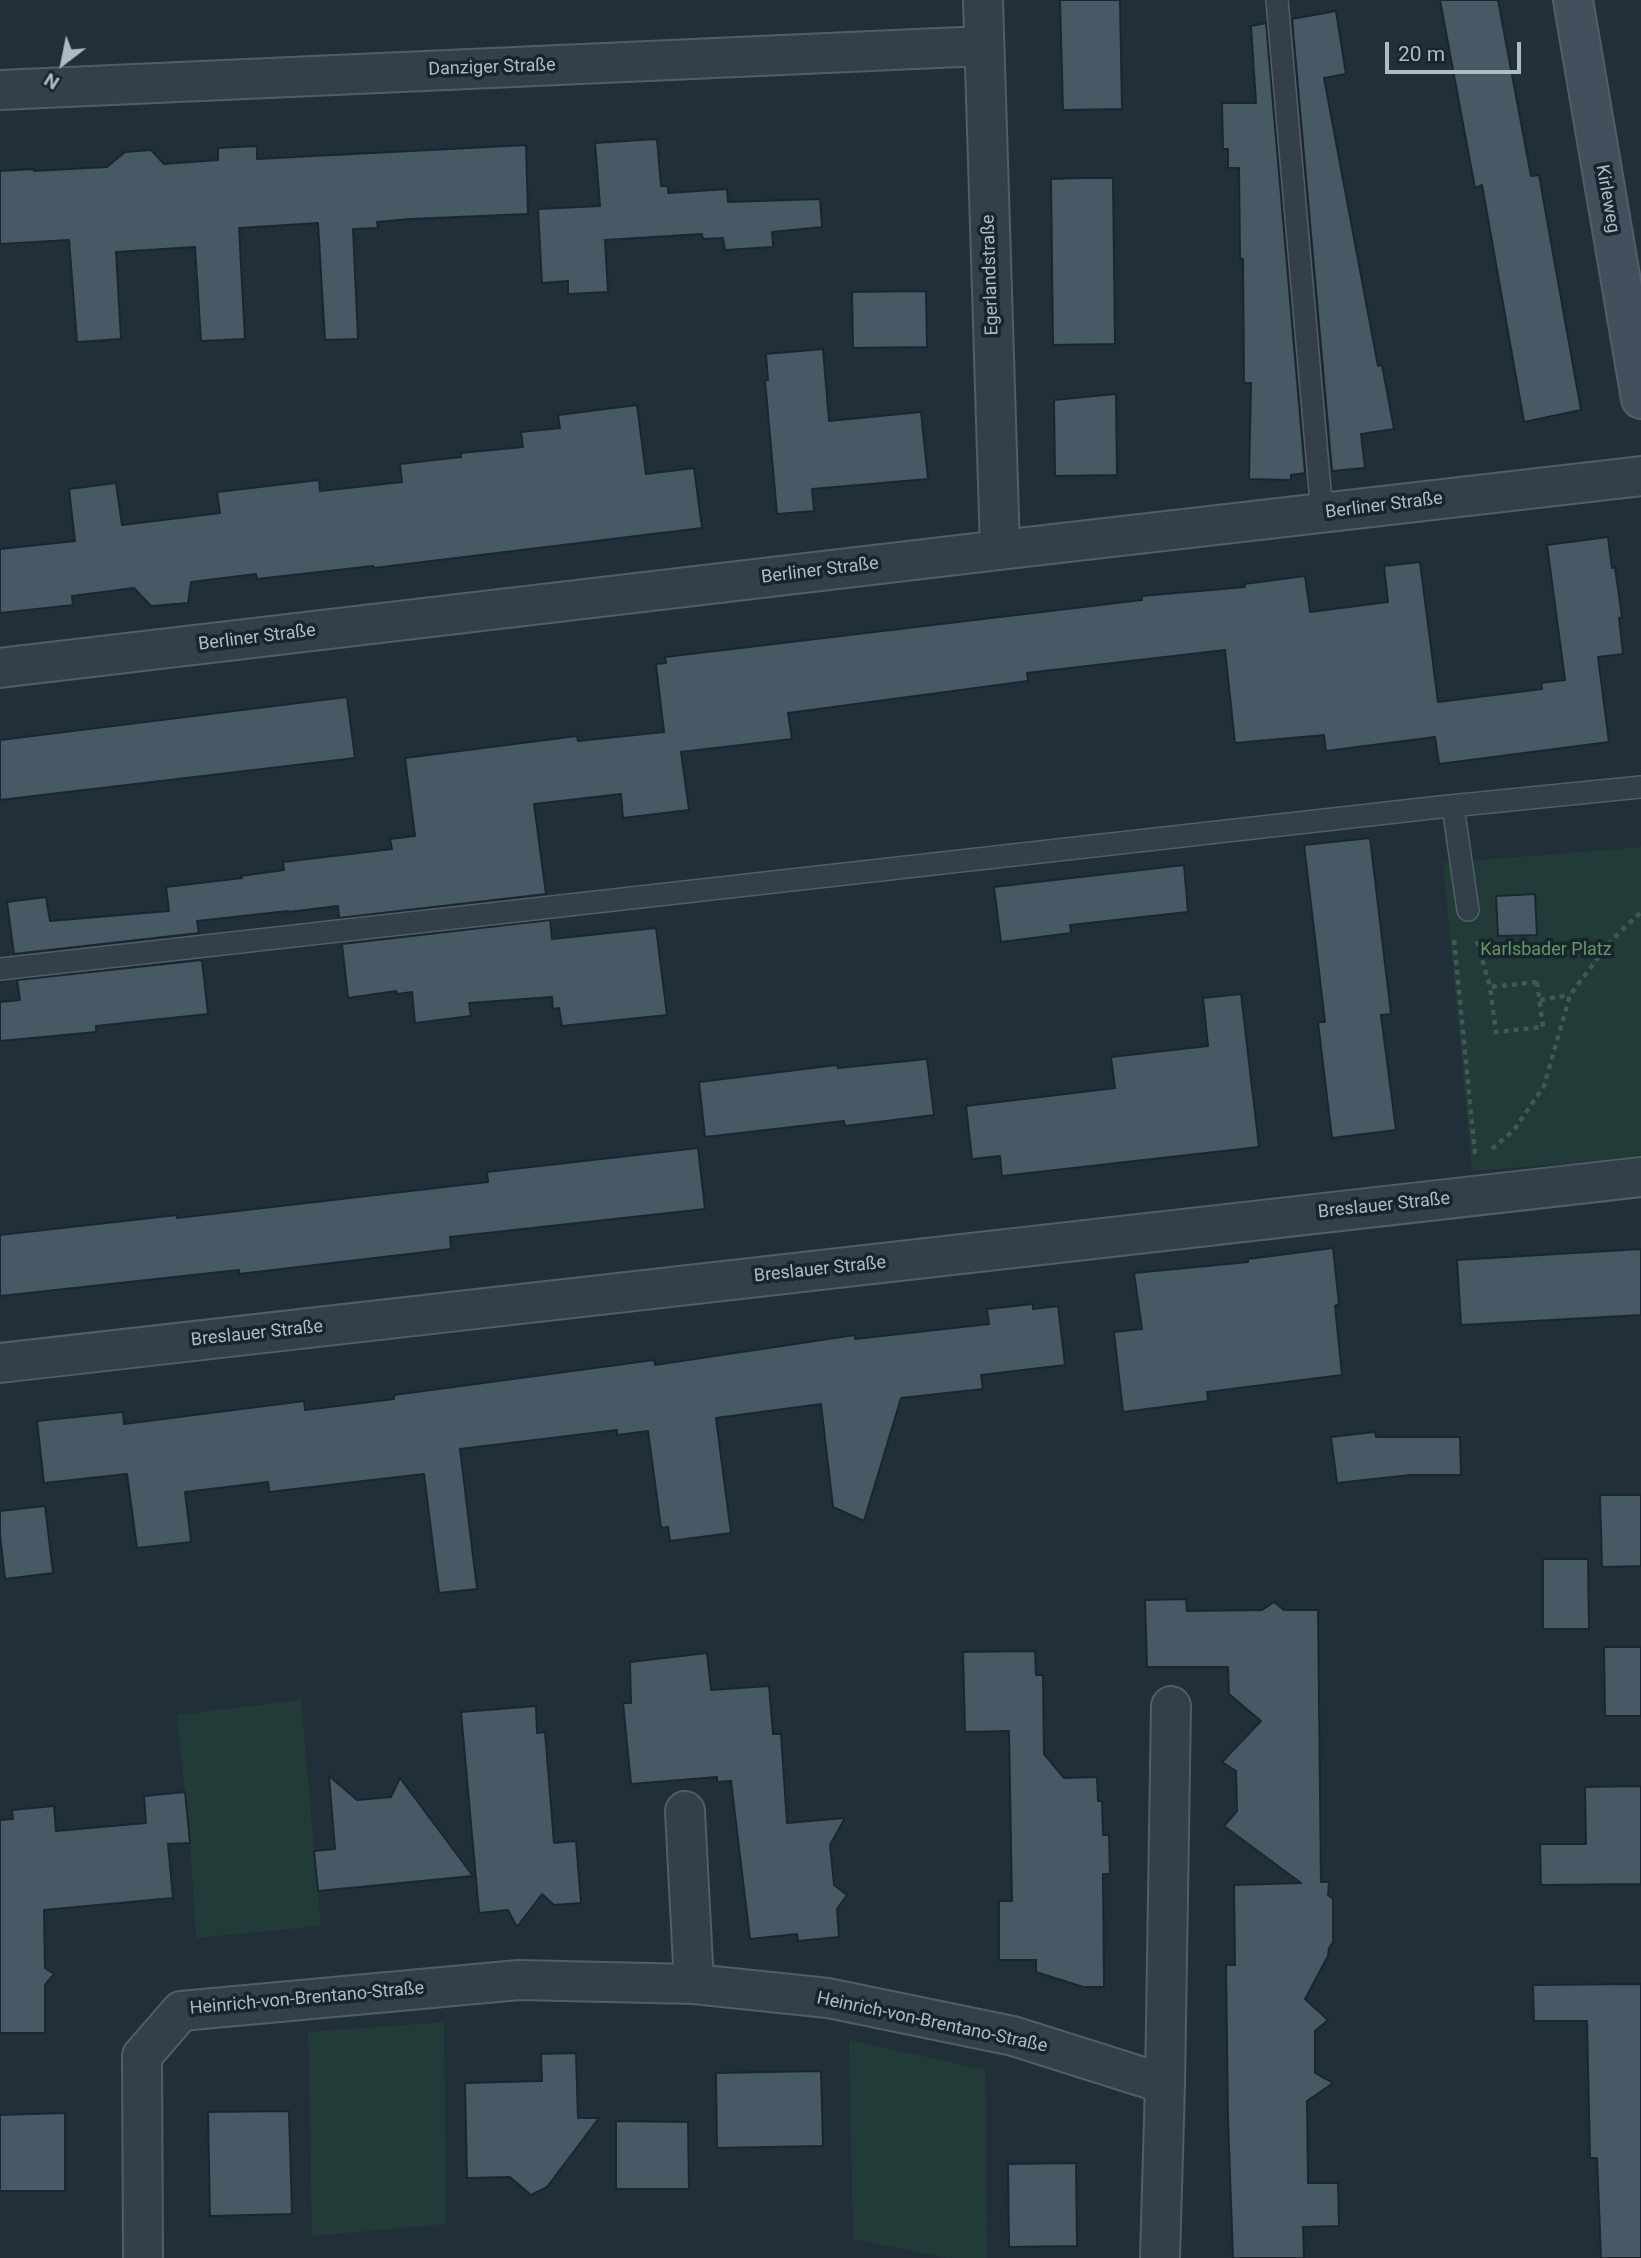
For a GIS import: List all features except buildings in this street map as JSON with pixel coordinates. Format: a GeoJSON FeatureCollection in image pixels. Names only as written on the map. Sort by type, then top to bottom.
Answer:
{"type":"FeatureCollection","features":[{"type":"Feature","properties":{"kind":"street","name":"Egerlandstraße"},"geometry":{"type":"LineString","coordinates":[[983,0],[999,550]]}},
{"type":"Feature","properties":{"kind":"street","name":"Kirleweg"},"geometry":{"type":"LineString","coordinates":[[1573,0],[1641,399]]}},
{"type":"Feature","properties":{"kind":"street","name":"Danziger Straße"},"geometry":{"type":"LineString","coordinates":[[0,90],[983,46]]}},
{"type":"Feature","properties":{"kind":"street","name":"Berliner Straße"},"geometry":{"type":"LineString","coordinates":[[0,668],[1641,476]]}},
{"type":"Feature","properties":{"kind":"street","name":"Breslauer Straße"},"geometry":{"type":"LineString","coordinates":[[0,1363],[1477,1179],[1641,1177]]}},
{"type":"Feature","properties":{"kind":"street"},"geometry":{"type":"LineString","coordinates":[[1160,2258],[1171,1706]]}},
{"type":"Feature","properties":{"kind":"street"},"geometry":{"type":"LineString","coordinates":[[685,1811],[694,1984]]}},
{"type":"Feature","properties":{"kind":"street","name":"Heinrich-von-Brentano-Straße"},"geometry":{"type":"LineString","coordinates":[[143,2258],[142,2056],[181,2011],[519,1980],[694,1984],[828,1997],[1013,2036],[1164,2084]]}},
{"type":"Feature","properties":{"kind":"lane"},"geometry":{"type":"LineString","coordinates":[[1277,0],[1322,513]]}},
{"type":"Feature","properties":{"kind":"lane"},"geometry":{"type":"LineString","coordinates":[[0,969],[1641,787]]}},
{"type":"Feature","properties":{"kind":"lane"},"geometry":{"type":"LineString","coordinates":[[1453,806],[1468,910]]}},
{"type":"Feature","properties":{"kind":"path"},"geometry":{"type":"LineString","coordinates":[[1468,910],[1490,987],[1496,1032],[1543,1027],[1537,982],[1490,987]]}},
{"type":"Feature","properties":{"kind":"path"},"geometry":{"type":"LineString","coordinates":[[1477,1179],[1544,1086],[1570,995],[1610,942],[1641,912]]}},
{"type":"Feature","properties":{"kind":"path"},"geometry":{"type":"LineString","coordinates":[[1452,930],[1477,1179]]}},
{"type":"Feature","properties":{"kind":"path"},"geometry":{"type":"LineString","coordinates":[[1540,1000],[1570,995]]}},
{"type":"Feature","properties":{"kind":"green space","name":"Karlsbader Platz"},"geometry":{"type":"Polygon","coordinates":[[[1641,847],[1641,1158],[1472,1171],[1443,863],[1641,847]]]}},
{"type":"Feature","properties":{"kind":"green space"},"geometry":{"type":"Polygon","coordinates":[[[301,1700],[321,1926],[196,1938],[177,1715],[301,1700]]]}},
{"type":"Feature","properties":{"kind":"green space"},"geometry":{"type":"Polygon","coordinates":[[[444,2022],[446,2224],[312,2236],[308,2032],[444,2022]]]}},
{"type":"Feature","properties":{"kind":"green space"},"geometry":{"type":"Polygon","coordinates":[[[849,2040],[986,2070],[987,2258],[948,2258],[853,2239],[849,2040]]]}}]}
